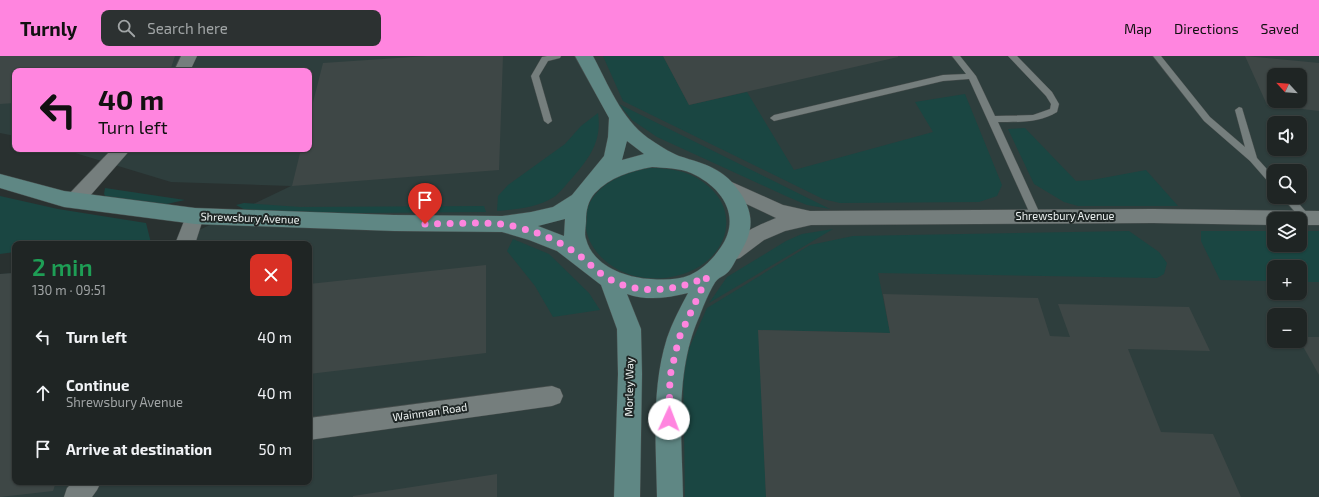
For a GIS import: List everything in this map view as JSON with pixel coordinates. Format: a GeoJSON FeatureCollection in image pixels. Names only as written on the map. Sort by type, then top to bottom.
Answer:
{"type":"FeatureCollection","features":[{"type":"Feature","properties":{"kind":"street"},"geometry":{"type":"LineString","coordinates":[[183,68],[189,56]]}},
{"type":"Feature","properties":{"kind":"street"},"geometry":{"type":"LineString","coordinates":[[584,56],[618,117],[631,135],[652,150],[672,160],[707,172],[725,186],[735,201],[741,217],[740,235],[734,252],[718,270],[707,277],[690,285],[670,290],[649,290],[629,287],[601,274],[586,260],[575,241],[573,221],[578,201],[613,158],[618,137],[618,117]]}},
{"type":"Feature","properties":{"kind":"street"},"geometry":{"type":"LineString","coordinates":[[75,200],[119,152]]}},
{"type":"Feature","properties":{"kind":"street"},"geometry":{"type":"LineString","coordinates":[[597,179],[614,169],[632,162],[672,160]]}},
{"type":"Feature","properties":{"kind":"street","name":"Shrewsbury Avenue"},"geometry":{"type":"LineString","coordinates":[[0,182],[75,200],[195,216],[394,224],[502,224],[531,220],[559,213],[578,201]]}},
{"type":"Feature","properties":{"kind":"street","name":"Shrewsbury Avenue"},"geometry":{"type":"LineString","coordinates":[[725,186],[780,212],[811,218]]}},
{"type":"Feature","properties":{"kind":"street"},"geometry":{"type":"LineString","coordinates":[[186,241],[195,216]]}},
{"type":"Feature","properties":{"kind":"street","name":"Shrewsbury Avenue"},"geometry":{"type":"LineString","coordinates":[[734,252],[757,235],[781,224],[811,218],[1036,216],[1312,218]]}},
{"type":"Feature","properties":{"kind":"street","name":"Shrewsbury Avenue"},"geometry":{"type":"LineString","coordinates":[[502,224],[534,233],[565,245],[586,260]]}},
{"type":"Feature","properties":{"kind":"street"},"geometry":{"type":"LineString","coordinates":[[670,497],[670,376],[679,338],[707,277]]}},
{"type":"Feature","properties":{"kind":"street","name":"Morley Way"},"geometry":{"type":"LineString","coordinates":[[610,279],[629,329],[630,374],[628,497]]}},
{"type":"Feature","properties":{"kind":"street","name":"Wainman Road"},"geometry":{"type":"LineString","coordinates":[[312,429],[552,396]]}},
{"type":"Feature","properties":{"kind":"street"},"geometry":{"type":"LineString","coordinates":[[76,497],[86,485]]}},
{"type":"Feature","properties":{"kind":"lane"},"geometry":{"type":"LineString","coordinates":[[548,121],[535,76],[545,59],[557,56]]}},
{"type":"Feature","properties":{"kind":"lane"},"geometry":{"type":"LineString","coordinates":[[956,56],[972,76],[1036,216]]}},
{"type":"Feature","properties":{"kind":"lane"},"geometry":{"type":"LineString","coordinates":[[992,119],[1027,118],[1048,114],[1054,110],[1055,104],[1049,94],[1012,56]]}},
{"type":"Feature","properties":{"kind":"lane"},"geometry":{"type":"LineString","coordinates":[[1157,56],[1207,119],[1253,159],[1267,175]]}},
{"type":"Feature","properties":{"kind":"lane"},"geometry":{"type":"LineString","coordinates":[[774,118],[943,78],[972,76]]}},
{"type":"Feature","properties":{"kind":"lane"},"geometry":{"type":"LineString","coordinates":[[1239,110],[1253,159]]}},
{"type":"Feature","properties":{"kind":"lane"},"geometry":{"type":"LineString","coordinates":[[1295,204],[1312,218]]}},
{"type":"Feature","properties":{"kind":"shaded area"},"geometry":{"type":"Polygon","coordinates":[[[0,56],[1319,56],[1319,497],[0,497],[0,274],[12,273],[12,485],[312,485],[312,241],[176,241],[291,186],[171,182],[72,152],[312,152],[312,68],[12,68],[12,135],[0,133],[0,56]]]}},
{"type":"Feature","properties":{"kind":"shaded area"},"geometry":{"type":"Polygon","coordinates":[[[603,56],[663,56],[689,105],[747,92],[794,170],[933,132],[915,102],[965,94],[1002,185],[997,196],[979,202],[840,203],[823,199],[623,101],[603,56]]]}},
{"type":"Feature","properties":{"kind":"shaded area"},"geometry":{"type":"Polygon","coordinates":[[[619,104],[830,209],[807,205],[657,137],[632,120],[619,104]]]}},
{"type":"Feature","properties":{"kind":"shaded area"},"geometry":{"type":"Polygon","coordinates":[[[598,113],[598,132],[593,148],[585,162],[559,193],[541,204],[519,209],[497,211],[498,196],[508,185],[565,144],[581,126],[598,113]]]}},
{"type":"Feature","properties":{"kind":"shaded area"},"geometry":{"type":"Polygon","coordinates":[[[1025,128],[1076,181],[1092,180],[1146,170],[1178,206],[1078,206],[1064,202],[1034,184],[1008,129],[1025,128]]]}},
{"type":"Feature","properties":{"kind":"shaded area"},"geometry":{"type":"Polygon","coordinates":[[[648,168],[677,170],[697,178],[716,194],[723,207],[726,220],[725,234],[719,246],[710,258],[698,267],[683,274],[651,278],[624,272],[603,259],[589,240],[586,219],[593,198],[613,180],[648,168]]]}},
{"type":"Feature","properties":{"kind":"shaded area"},"geometry":{"type":"Polygon","coordinates":[[[105,188],[185,200],[162,205],[106,197],[104,194],[105,188]]]}},
{"type":"Feature","properties":{"kind":"shaded area"},"geometry":{"type":"Polygon","coordinates":[[[0,196],[58,209],[146,223],[150,241],[12,241],[12,252],[0,254],[0,196]]]}},
{"type":"Feature","properties":{"kind":"shaded area"},"geometry":{"type":"Polygon","coordinates":[[[244,203],[300,207],[484,206],[486,212],[249,212],[236,205],[244,203]]]}},
{"type":"Feature","properties":{"kind":"shaded area"},"geometry":{"type":"Polygon","coordinates":[[[833,229],[709,303],[727,277],[786,241],[802,234],[833,229]]]}},
{"type":"Feature","properties":{"kind":"shaded area"},"geometry":{"type":"Polygon","coordinates":[[[1129,231],[1159,252],[1167,263],[1164,274],[1157,278],[878,273],[890,333],[759,330],[766,497],[685,497],[683,362],[707,308],[810,245],[853,236],[1129,231]]]}},
{"type":"Feature","properties":{"kind":"shaded area"},"geometry":{"type":"Polygon","coordinates":[[[1201,231],[1267,231],[1267,252],[1307,252],[1307,231],[1319,231],[1319,282],[1307,282],[1307,260],[1267,260],[1267,281],[1220,280],[1201,241],[1201,231]]]}},
{"type":"Feature","properties":{"kind":"shaded area"},"geometry":{"type":"Polygon","coordinates":[[[513,239],[549,254],[589,293],[600,310],[553,317],[535,286],[507,251],[513,239]]]}},
{"type":"Feature","properties":{"kind":"building"},"geometry":{"type":"Polygon","coordinates":[[[0,56],[175,56],[171,68],[12,68],[12,103],[0,104],[0,56]]]}},
{"type":"Feature","properties":{"kind":"building"},"geometry":{"type":"Polygon","coordinates":[[[427,56],[503,56],[499,170],[292,186],[300,152],[312,152],[312,106],[323,63],[427,56]]]}},
{"type":"Feature","properties":{"kind":"building"},"geometry":{"type":"Polygon","coordinates":[[[663,56],[898,56],[898,57],[689,105],[663,56]]]}},
{"type":"Feature","properties":{"kind":"building"},"geometry":{"type":"Polygon","coordinates":[[[1245,56],[1319,63],[1319,111],[1293,108],[1307,108],[1307,68],[1267,68],[1267,105],[1245,56]]]}},
{"type":"Feature","properties":{"kind":"building"},"geometry":{"type":"Polygon","coordinates":[[[486,265],[486,353],[312,374],[312,284],[486,265]]]}},
{"type":"Feature","properties":{"kind":"building"},"geometry":{"type":"Polygon","coordinates":[[[12,273],[12,485],[55,485],[53,491],[0,497],[0,274],[12,273]]]}},
{"type":"Feature","properties":{"kind":"building"},"geometry":{"type":"Polygon","coordinates":[[[883,294],[1038,298],[1050,336],[1070,337],[1058,304],[1189,307],[1210,351],[1128,349],[1161,432],[1213,434],[1241,497],[766,497],[758,330],[890,333],[883,294]]]}},
{"type":"Feature","properties":{"kind":"building"},"geometry":{"type":"Polygon","coordinates":[[[1307,337],[1319,337],[1319,375],[1304,348],[1307,348],[1307,337]]]}},
{"type":"Feature","properties":{"kind":"building"},"geometry":{"type":"Polygon","coordinates":[[[497,474],[497,497],[353,497],[353,496],[497,474]]]}},
{"type":"Feature","properties":{"kind":"route"},"geometry":{"type":"LineString","coordinates":[[425,224],[502,224],[534,233],[565,245],[586,260],[601,274],[629,287],[649,290],[670,290],[690,285],[707,277],[679,338],[670,376],[669,419]]}}]}
